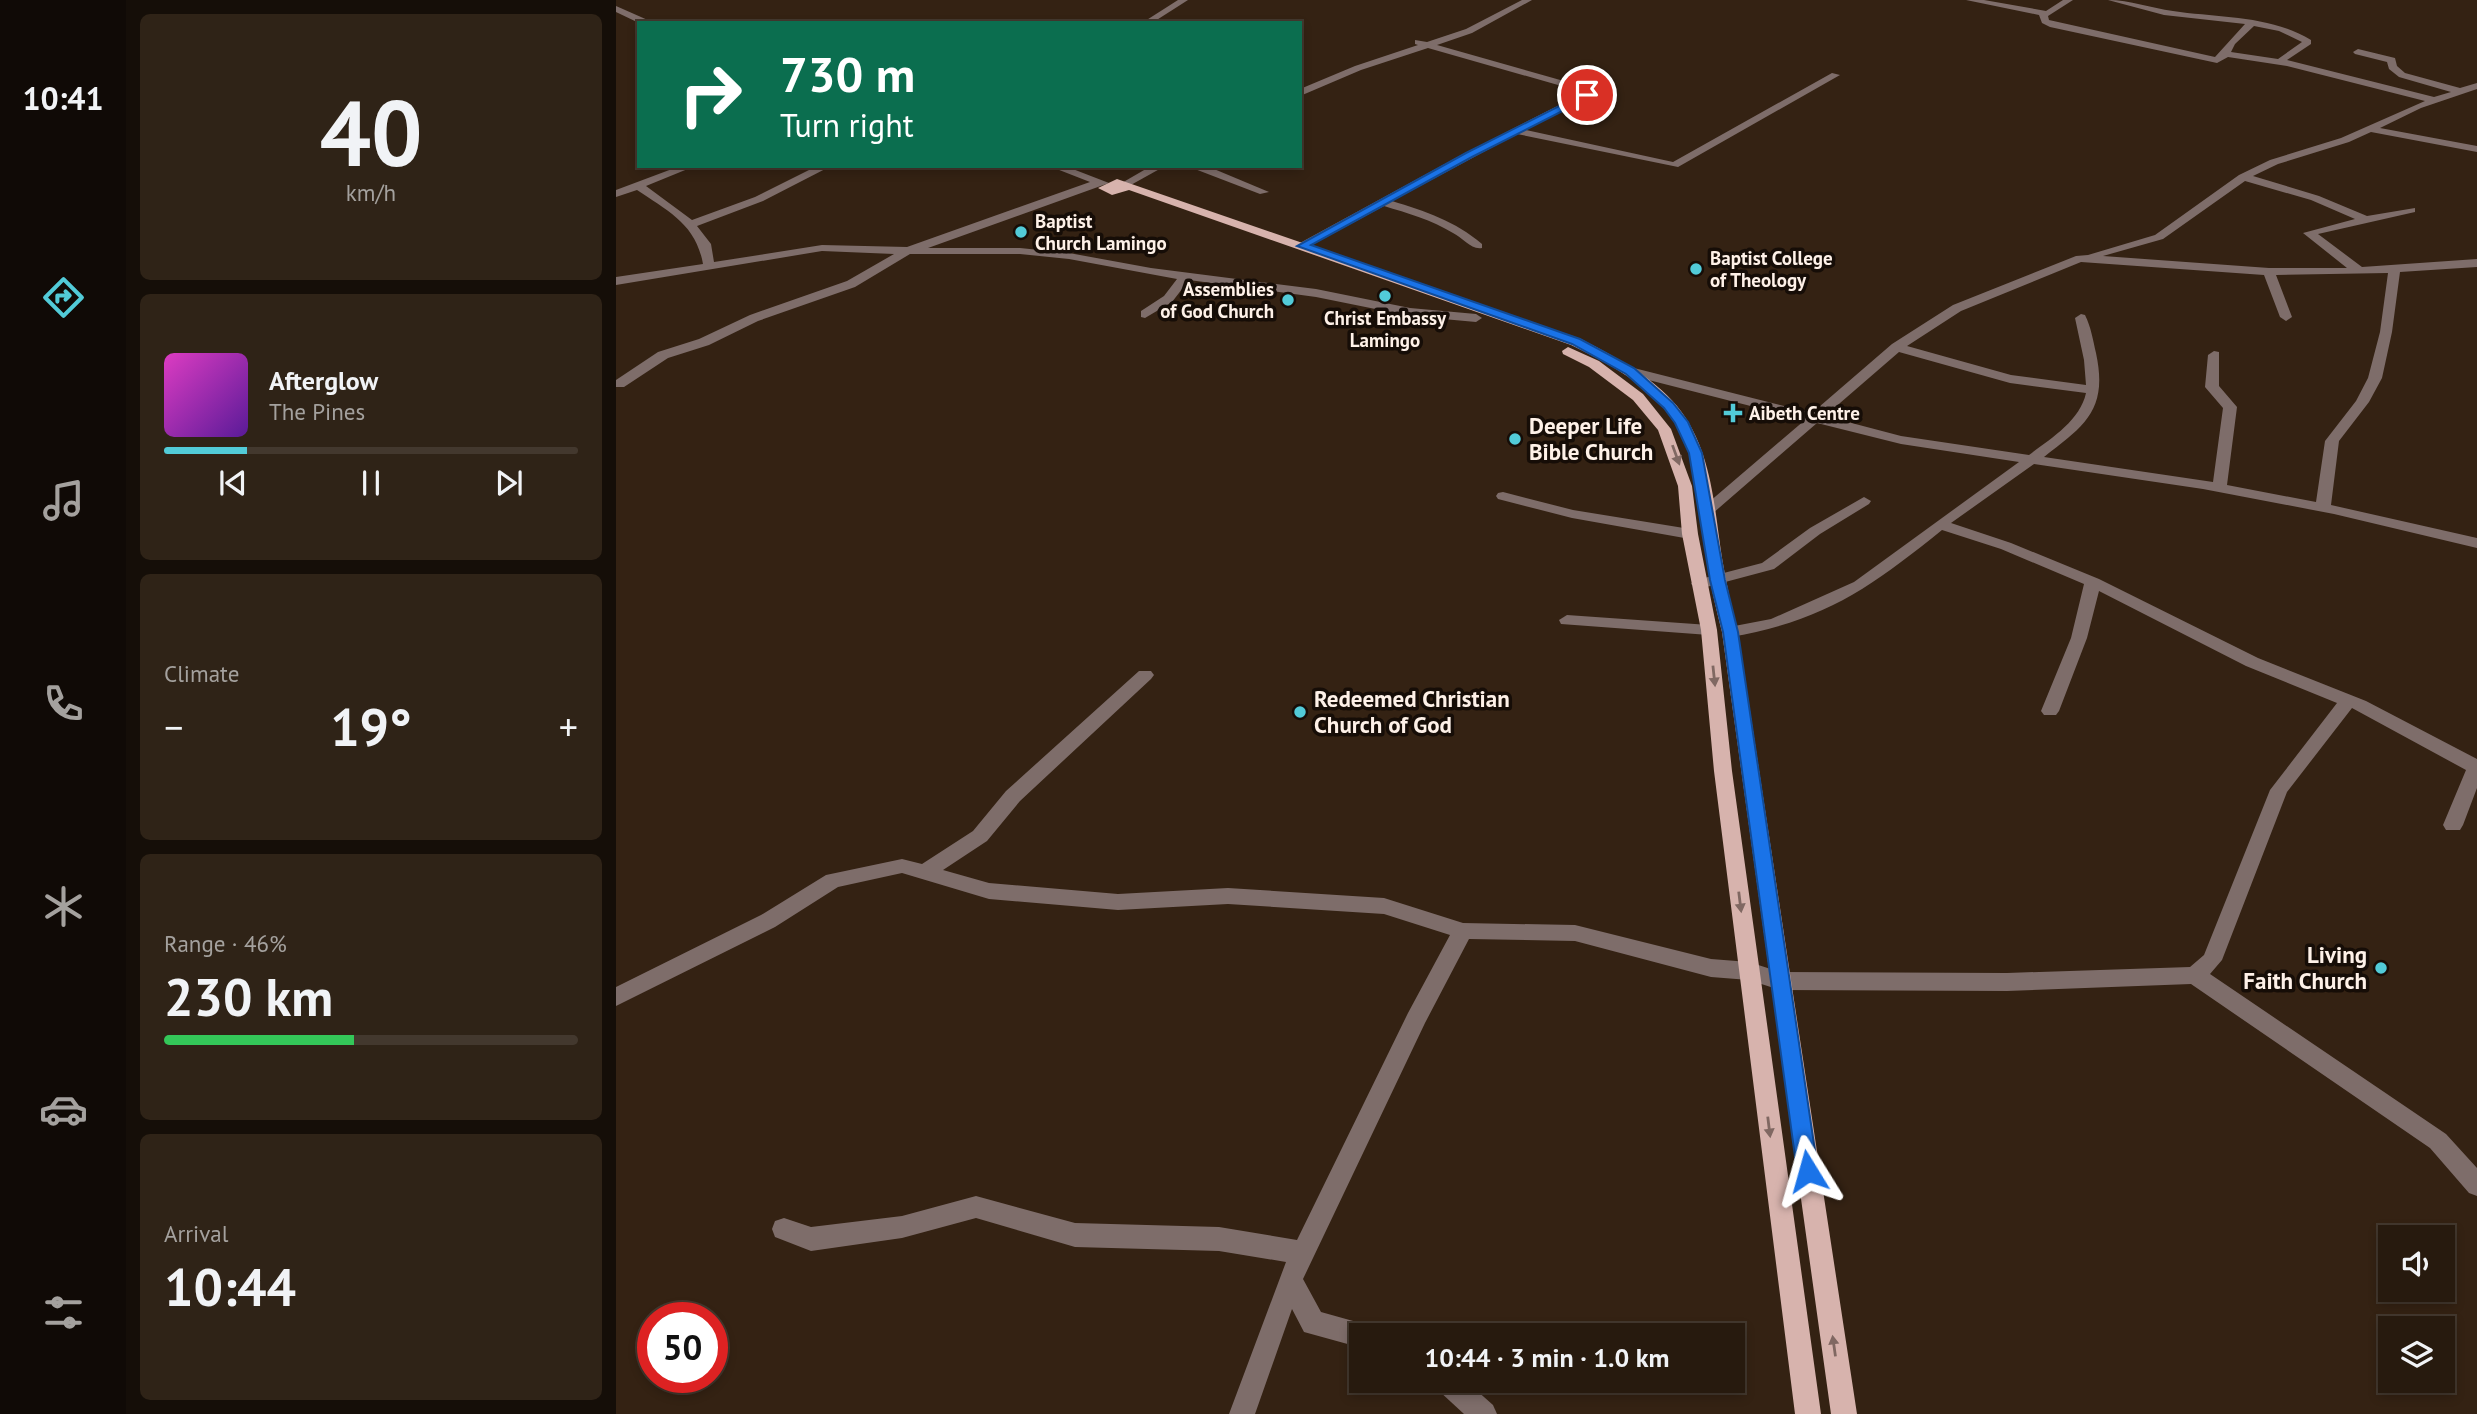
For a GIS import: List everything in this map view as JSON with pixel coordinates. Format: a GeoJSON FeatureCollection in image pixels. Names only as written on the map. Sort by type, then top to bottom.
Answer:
{"type":"FeatureCollection","features":[{"type":"Feature","properties":{"kind":"main road"},"geometry":{"type":"LineString","coordinates":[[1115,185],[1547,330],[1603,355],[1630,371],[1669,405],[1681,422],[1696,453],[1707,511],[1708,582]]}},
{"type":"Feature","properties":{"kind":"main road"},"geometry":{"type":"LineString","coordinates":[[1115,185],[1573,353],[1605,372],[1638,397],[1664,429],[1685,486],[1689,534],[1708,582],[1720,631],[1780,981],[1844,1414]]}},
{"type":"Feature","properties":{"kind":"main road"},"geometry":{"type":"LineString","coordinates":[[1720,631],[1749,971],[1808,1414]]}},
{"type":"Feature","properties":{"kind":"street"},"geometry":{"type":"LineString","coordinates":[[1149,21],[1184,0]]}},
{"type":"Feature","properties":{"kind":"street"},"geometry":{"type":"LineString","coordinates":[[1302,92],[1466,26],[1514,0]]}},
{"type":"Feature","properties":{"kind":"street"},"geometry":{"type":"LineString","coordinates":[[1302,84],[1358,61],[1469,32],[1528,0]]}},
{"type":"Feature","properties":{"kind":"street"},"geometry":{"type":"LineString","coordinates":[[1970,0],[2043,14],[2069,0]]}},
{"type":"Feature","properties":{"kind":"street"},"geometry":{"type":"LineString","coordinates":[[2112,0],[2146,9],[2252,23],[2308,42],[2282,60],[2287,63]]}},
{"type":"Feature","properties":{"kind":"street"},"geometry":{"type":"LineString","coordinates":[[616,9],[643,21]]}},
{"type":"Feature","properties":{"kind":"street"},"geometry":{"type":"LineString","coordinates":[[2043,14],[2045,21],[2050,24],[2217,60],[2226,54],[2231,43],[2252,23]]}},
{"type":"Feature","properties":{"kind":"street"},"geometry":{"type":"LineString","coordinates":[[1302,246],[1587,95],[1587,92],[1424,44]]}},
{"type":"Feature","properties":{"kind":"street"},"geometry":{"type":"LineString","coordinates":[[2358,52],[2392,60],[2392,67],[2402,75],[2459,91]]}},
{"type":"Feature","properties":{"kind":"street"},"geometry":{"type":"LineString","coordinates":[[2226,54],[2287,63],[2434,100]]}},
{"type":"Feature","properties":{"kind":"street"},"geometry":{"type":"LineString","coordinates":[[1516,131],[1674,165],[1835,75]]}},
{"type":"Feature","properties":{"kind":"street"},"geometry":{"type":"LineString","coordinates":[[1707,511],[1897,347],[1957,308],[2080,258],[2160,237],[2243,177],[2274,162],[2346,140],[2434,100],[2477,86]]}},
{"type":"Feature","properties":{"kind":"street"},"geometry":{"type":"LineString","coordinates":[[2371,129],[2477,149]]}},
{"type":"Feature","properties":{"kind":"street"},"geometry":{"type":"LineString","coordinates":[[616,194],[685,168]]}},
{"type":"Feature","properties":{"kind":"street"},"geometry":{"type":"LineString","coordinates":[[690,225],[760,199],[822,168]]}},
{"type":"Feature","properties":{"kind":"street"},"geometry":{"type":"LineString","coordinates":[[1060,168],[1115,185]]}},
{"type":"Feature","properties":{"kind":"street"},"geometry":{"type":"LineString","coordinates":[[1115,185],[1141,168]]}},
{"type":"Feature","properties":{"kind":"street"},"geometry":{"type":"LineString","coordinates":[[619,384],[663,355],[704,342],[754,317],[851,284],[908,251],[1115,185],[1155,168]]}},
{"type":"Feature","properties":{"kind":"street"},"geometry":{"type":"LineString","coordinates":[[1201,168],[1264,192]]}},
{"type":"Feature","properties":{"kind":"street"},"geometry":{"type":"LineString","coordinates":[[2243,177],[2315,198],[2366,220]]}},
{"type":"Feature","properties":{"kind":"street"},"geometry":{"type":"LineString","coordinates":[[639,186],[685,218],[705,244],[709,267]]}},
{"type":"Feature","properties":{"kind":"street"},"geometry":{"type":"LineString","coordinates":[[1382,202],[1450,225],[1463,231],[1478,246]]}},
{"type":"Feature","properties":{"kind":"street"},"geometry":{"type":"LineString","coordinates":[[2359,271],[2309,233],[2411,210]]}},
{"type":"Feature","properties":{"kind":"street"},"geometry":{"type":"LineString","coordinates":[[616,281],[822,248],[1038,251],[1185,276],[1316,293],[1410,312],[1476,318]]}},
{"type":"Feature","properties":{"kind":"street"},"geometry":{"type":"LineString","coordinates":[[2080,258],[2270,272],[2359,271],[2477,262]]}},
{"type":"Feature","properties":{"kind":"street"},"geometry":{"type":"LineString","coordinates":[[2323,508],[2332,441],[2362,402],[2376,376],[2386,332],[2394,269]]}},
{"type":"Feature","properties":{"kind":"street"},"geometry":{"type":"LineString","coordinates":[[2270,272],[2286,317]]}},
{"type":"Feature","properties":{"kind":"street"},"geometry":{"type":"LineString","coordinates":[[1145,314],[1168,299],[1185,276]]}},
{"type":"Feature","properties":{"kind":"street"},"geometry":{"type":"LineString","coordinates":[[1567,620],[1720,631],[1776,624],[1848,592],[2031,461],[2081,417],[2091,402],[2091,390],[2090,349],[2081,318]]}},
{"type":"Feature","properties":{"kind":"street"},"geometry":{"type":"LineString","coordinates":[[1897,347],[2010,379],[2091,390]]}},
{"type":"Feature","properties":{"kind":"street"},"geometry":{"type":"LineString","coordinates":[[2214,355],[2212,387],[2230,407],[2219,489]]}},
{"type":"Feature","properties":{"kind":"street"},"geometry":{"type":"LineString","coordinates":[[1630,371],[1674,380],[1815,420],[1901,440],[2219,489],[2323,508],[2477,543]]}},
{"type":"Feature","properties":{"kind":"street"},"geometry":{"type":"LineString","coordinates":[[1503,496],[1572,514],[1689,534]]}},
{"type":"Feature","properties":{"kind":"street"},"geometry":{"type":"LineString","coordinates":[[1708,582],[1768,566],[1815,531],[1864,501]]}},
{"type":"Feature","properties":{"kind":"street"},"geometry":{"type":"LineString","coordinates":[[1941,524],[2006,546],[2094,582],[2252,662],[2348,701],[2477,767],[2452,825]]}},
{"type":"Feature","properties":{"kind":"street"},"geometry":{"type":"LineString","coordinates":[[2050,711],[2079,638],[2094,582]]}},
{"type":"Feature","properties":{"kind":"street"},"geometry":{"type":"LineString","coordinates":[[925,873],[980,836],[1023,787],[1145,675]]}},
{"type":"Feature","properties":{"kind":"street"},"geometry":{"type":"LineString","coordinates":[[2195,975],[2212,960],[2279,790],[2348,701]]}},
{"type":"Feature","properties":{"kind":"street"},"geometry":{"type":"LineString","coordinates":[[616,998],[768,921],[833,880],[902,866],[989,891],[1118,902],[1228,896],[1384,906],[1463,931],[1574,933],[1711,968],[1749,971],[1780,981],[2007,982],[2195,975],[2438,1140],[2477,1185]]}},
{"type":"Feature","properties":{"kind":"street"},"geometry":{"type":"LineString","coordinates":[[1241,1414],[1290,1280],[1416,1019],[1463,931]]}},
{"type":"Feature","properties":{"kind":"street"},"geometry":{"type":"LineString","coordinates":[[784,1229],[811,1239],[902,1227],[976,1207],[1075,1235],[1219,1239],[1303,1253]]}},
{"type":"Feature","properties":{"kind":"street"},"geometry":{"type":"LineString","coordinates":[[1290,1280],[1313,1323],[1349,1332]]}},
{"type":"Feature","properties":{"kind":"street"},"geometry":{"type":"LineString","coordinates":[[1460,1393],[1484,1414]]}},
{"type":"Feature","properties":{"kind":"place","name":"Baptist Church Lamingo"},"geometry":{"type":"Point","coordinates":[1021,232]}},
{"type":"Feature","properties":{"kind":"place","name":"Baptist College of Theology"},"geometry":{"type":"Point","coordinates":[1696,269]}},
{"type":"Feature","properties":{"kind":"place","name":"Christ Embassy Lamingo"},"geometry":{"type":"Point","coordinates":[1385,296]}},
{"type":"Feature","properties":{"kind":"place","name":"Assemblies of God Church"},"geometry":{"type":"Point","coordinates":[1288,300]}},
{"type":"Feature","properties":{"kind":"place","name":"Aibeth Centre"},"geometry":{"type":"Point","coordinates":[1733,413]}},
{"type":"Feature","properties":{"kind":"place","name":"Deeper Life Bible Church"},"geometry":{"type":"Point","coordinates":[1515,439]}},
{"type":"Feature","properties":{"kind":"place","name":"Redeemed Christian Church of God"},"geometry":{"type":"Point","coordinates":[1300,712]}},
{"type":"Feature","properties":{"kind":"place","name":"Living Faith Church"},"geometry":{"type":"Point","coordinates":[2381,968]}},
{"type":"Feature","properties":{"kind":"route"},"geometry":{"type":"LineString","coordinates":[[1587,95],[1469,155],[1302,246],[1576,342],[1630,371],[1669,405],[1681,422],[1696,453],[1702,475],[1718,580],[1730,632],[1808,1171]]}}]}
